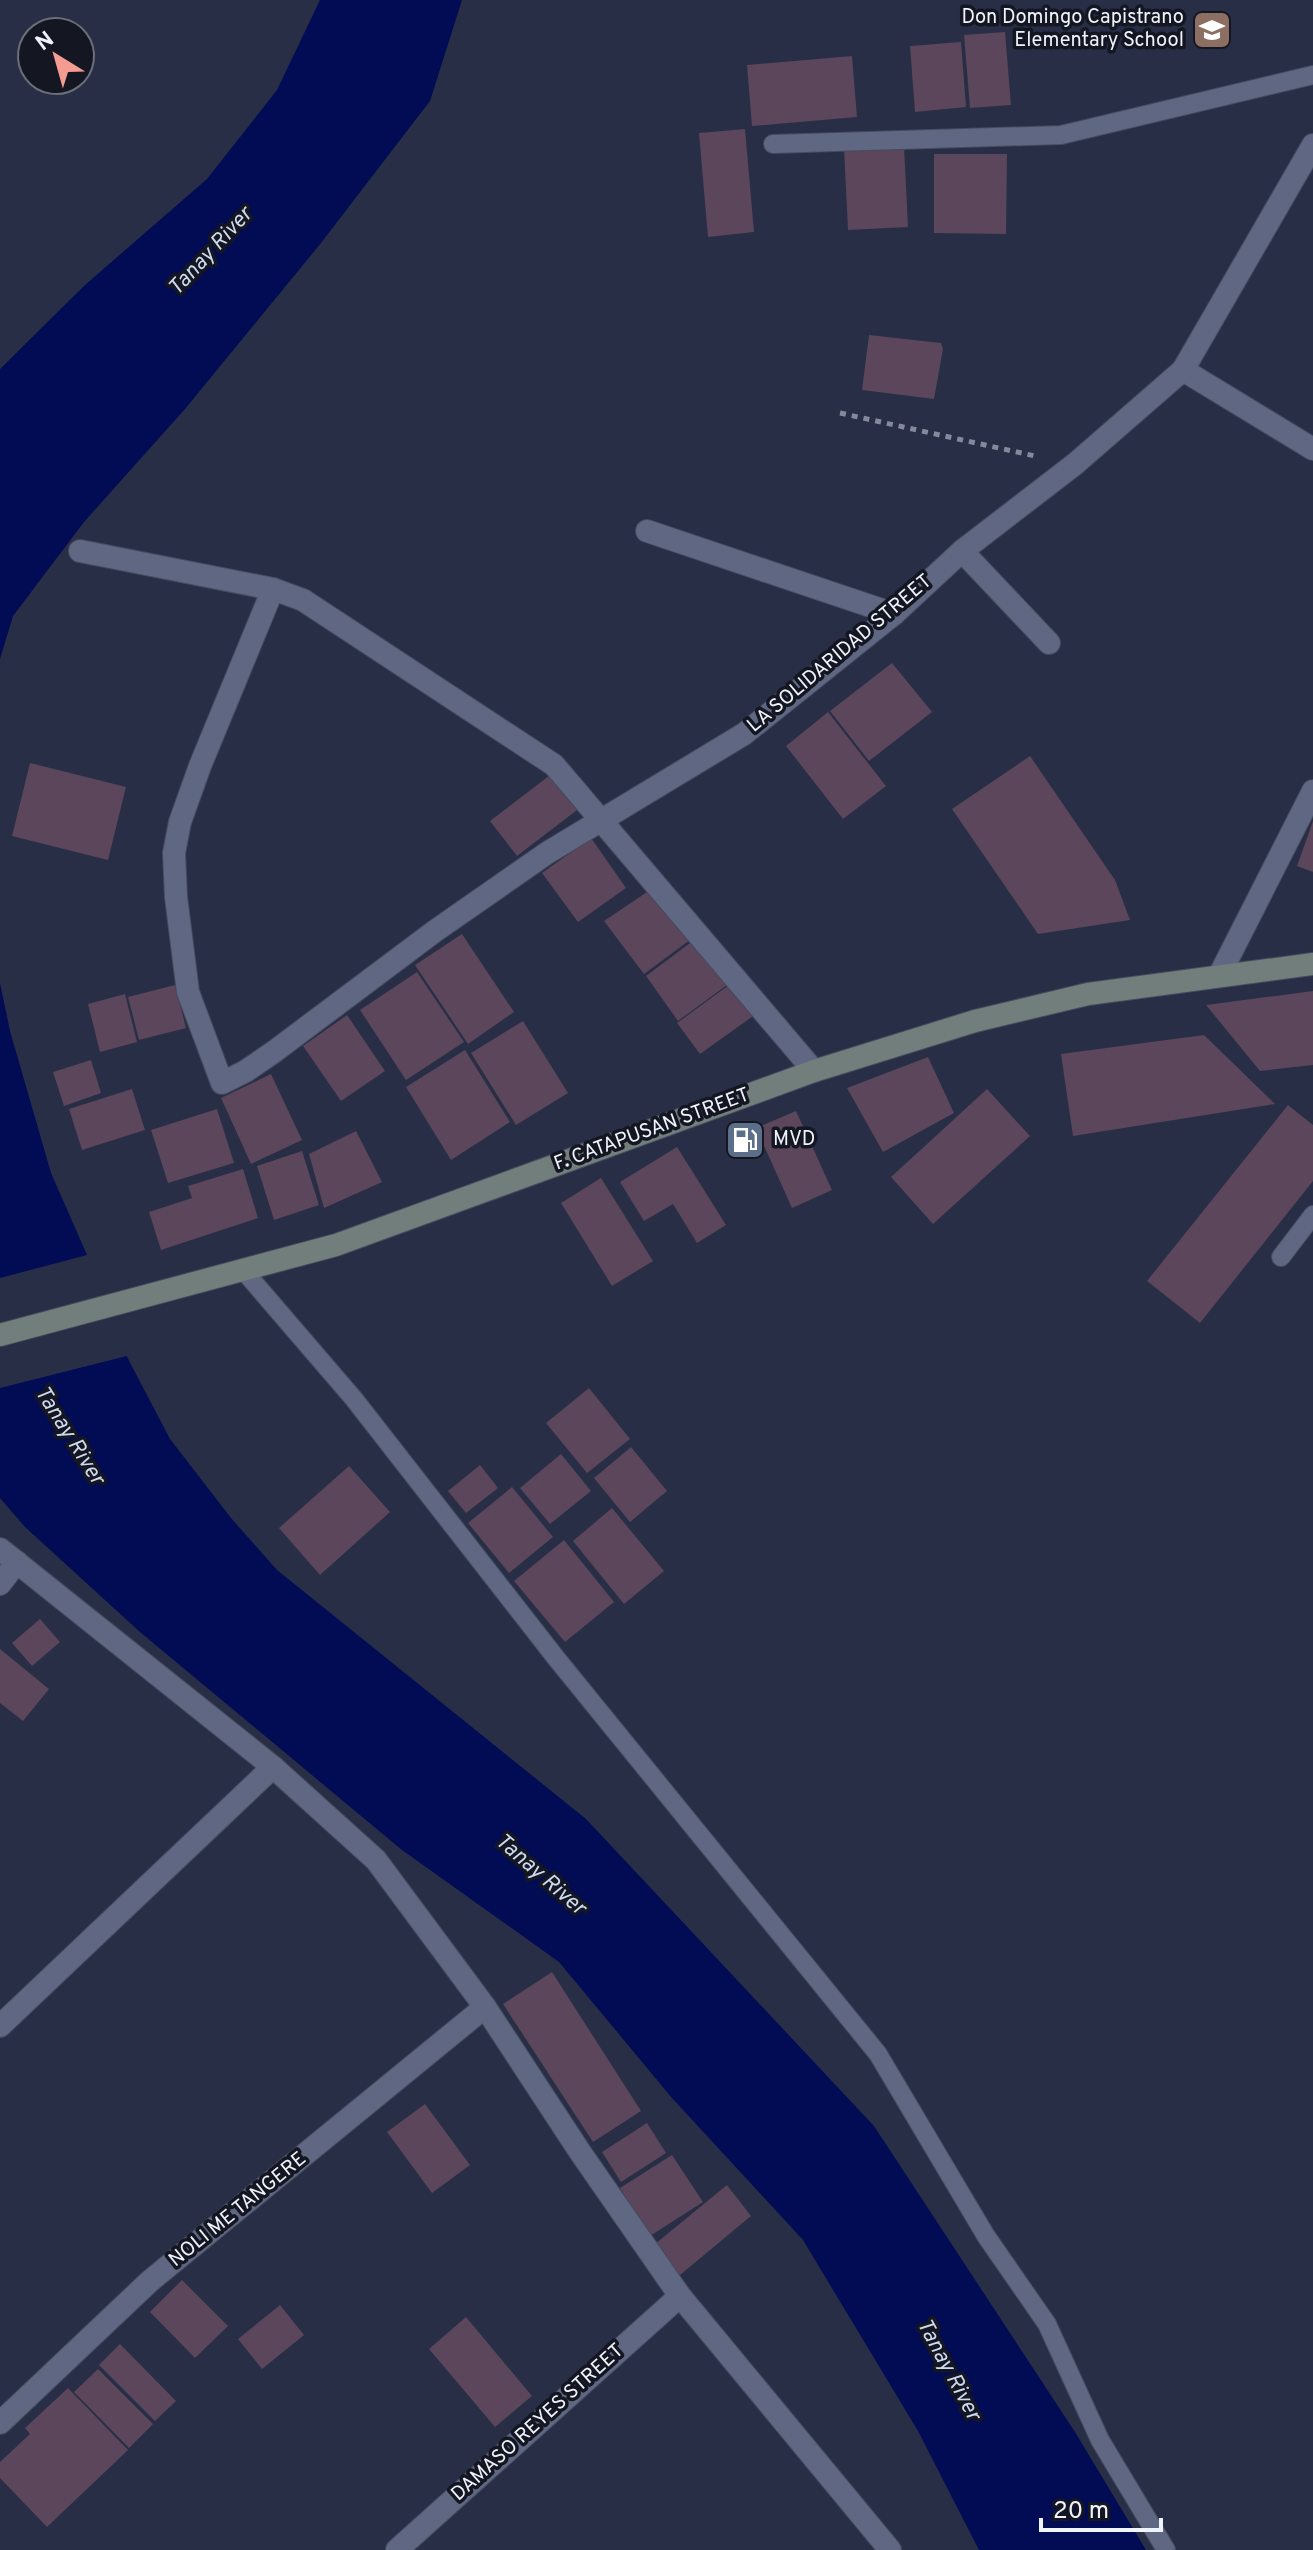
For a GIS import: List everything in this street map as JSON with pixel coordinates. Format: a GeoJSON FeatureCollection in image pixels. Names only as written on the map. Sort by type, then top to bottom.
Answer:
{"type":"FeatureCollection","features":[{"type":"Feature","properties":{"kind":"main road","name":"F. CATAPUSAN STREET"},"geometry":{"type":"LineString","coordinates":[[0,1335],[336,1245],[814,1071],[989,1018],[1088,994],[1313,964]]}},
{"type":"Feature","properties":{"kind":"street","name":"LA SOLIDARIDAD STREET"},"geometry":{"type":"LineString","coordinates":[[273,589],[200,766],[180,822],[174,853],[176,897],[188,992],[222,1083],[275,1051],[435,931],[534,862],[744,734],[894,614],[962,551],[1075,464],[1183,370],[1313,145]]}},
{"type":"Feature","properties":{"kind":"street"},"geometry":{"type":"LineString","coordinates":[[1183,370],[1313,449]]}},
{"type":"Feature","properties":{"kind":"street"},"geometry":{"type":"LineString","coordinates":[[647,531],[894,614]]}},
{"type":"Feature","properties":{"kind":"street"},"geometry":{"type":"LineString","coordinates":[[80,551],[273,589],[303,600],[554,765],[814,1071]]}},
{"type":"Feature","properties":{"kind":"street"},"geometry":{"type":"LineString","coordinates":[[962,551],[1049,643]]}},
{"type":"Feature","properties":{"kind":"street"},"geometry":{"type":"LineString","coordinates":[[1219,976],[1313,791]]}},
{"type":"Feature","properties":{"kind":"street"},"geometry":{"type":"LineString","coordinates":[[0,1584],[8,1556],[273,1767],[376,1860],[485,2007],[680,2296],[890,2550]]}},
{"type":"Feature","properties":{"kind":"street"},"geometry":{"type":"LineString","coordinates":[[0,2026],[273,1767]]}},
{"type":"Feature","properties":{"kind":"street","name":"NOLI ME TANGERE"},"geometry":{"type":"LineString","coordinates":[[0,2423],[150,2281],[485,2007]]}},
{"type":"Feature","properties":{"kind":"street","name":"DAMASO REYES STREET"},"geometry":{"type":"LineString","coordinates":[[397,2550],[680,2296]]}},
{"type":"Feature","properties":{"kind":"lane"},"geometry":{"type":"LineString","coordinates":[[773,144],[1061,135],[1313,75]]}},
{"type":"Feature","properties":{"kind":"lane"},"geometry":{"type":"LineString","coordinates":[[1281,1257],[1313,1215]]}},
{"type":"Feature","properties":{"kind":"lane"},"geometry":{"type":"LineString","coordinates":[[244,1271],[354,1399],[556,1658],[878,2054],[986,2236],[1047,2324],[1100,2440],[1166,2550]]}},
{"type":"Feature","properties":{"kind":"path"},"geometry":{"type":"LineString","coordinates":[[840,413],[1075,464]]}},
{"type":"Feature","properties":{"kind":"water","name":"Tanay River"},"geometry":{"type":"Polygon","coordinates":[[[320,0],[462,0],[430,101],[321,243],[185,409],[84,522],[13,616],[0,659],[0,369],[85,285],[207,179],[277,90],[320,0]]]}},
{"type":"Feature","properties":{"kind":"water","name":"Tanay River"},"geometry":{"type":"Polygon","coordinates":[[[0,983],[10,1031],[51,1173],[95,1273],[125,1353],[170,1439],[231,1518],[277,1570],[586,1819],[874,2126],[1075,2432],[1146,2550],[979,2550],[918,2431],[803,2240],[672,2098],[559,1962],[402,1850],[140,1632],[25,1527],[0,1498],[0,983]]]}},
{"type":"Feature","properties":{"kind":"pier"},"geometry":{"type":"Polygon","coordinates":[[[91,1254],[131,1355],[0,1388],[0,1278],[91,1254]]]}},
{"type":"Feature","properties":{"kind":"building"},"geometry":{"type":"Polygon","coordinates":[[[1005,32],[1011,105],[970,108],[964,35],[1005,32]]]}},
{"type":"Feature","properties":{"kind":"building"},"geometry":{"type":"Polygon","coordinates":[[[961,42],[966,107],[915,112],[910,46],[961,42]]]}},
{"type":"Feature","properties":{"kind":"building"},"geometry":{"type":"Polygon","coordinates":[[[852,56],[857,117],[752,126],[747,65],[852,56]]]}},
{"type":"Feature","properties":{"kind":"building"},"geometry":{"type":"Polygon","coordinates":[[[745,129],[754,232],[708,237],[699,133],[745,129]]]}},
{"type":"Feature","properties":{"kind":"building"},"geometry":{"type":"Polygon","coordinates":[[[904,146],[908,227],[848,230],[844,148],[904,146]]]}},
{"type":"Feature","properties":{"kind":"building"},"geometry":{"type":"Polygon","coordinates":[[[934,154],[1007,154],[1006,234],[934,233],[934,154]]]}},
{"type":"Feature","properties":{"kind":"building"},"geometry":{"type":"Polygon","coordinates":[[[869,335],[941,343],[943,349],[934,399],[862,390],[869,335]]]}},
{"type":"Feature","properties":{"kind":"building"},"geometry":{"type":"Polygon","coordinates":[[[892,663],[932,712],[869,761],[830,711],[892,663]]]}},
{"type":"Feature","properties":{"kind":"building"},"geometry":{"type":"Polygon","coordinates":[[[828,712],[886,786],[843,819],[786,746],[828,712]]]}},
{"type":"Feature","properties":{"kind":"building"},"geometry":{"type":"Polygon","coordinates":[[[1030,756],[1115,880],[1130,920],[1038,934],[952,809],[1030,756]]]}},
{"type":"Feature","properties":{"kind":"building"},"geometry":{"type":"Polygon","coordinates":[[[30,763],[126,787],[108,860],[12,836],[30,763]]]}},
{"type":"Feature","properties":{"kind":"building"},"geometry":{"type":"Polygon","coordinates":[[[554,772],[581,807],[517,856],[490,821],[554,772]]]}},
{"type":"Feature","properties":{"kind":"building"},"geometry":{"type":"Polygon","coordinates":[[[1313,821],[1313,872],[1297,866],[1313,821]]]}},
{"type":"Feature","properties":{"kind":"building"},"geometry":{"type":"Polygon","coordinates":[[[591,838],[626,888],[578,922],[542,873],[591,838]]]}},
{"type":"Feature","properties":{"kind":"building"},"geometry":{"type":"Polygon","coordinates":[[[653,888],[694,937],[644,974],[604,921],[653,888]]]}},
{"type":"Feature","properties":{"kind":"building"},"geometry":{"type":"Polygon","coordinates":[[[462,934],[514,1012],[468,1044],[415,965],[462,934]]]}},
{"type":"Feature","properties":{"kind":"building"},"geometry":{"type":"Polygon","coordinates":[[[698,937],[731,982],[678,1021],[646,976],[698,937]]]}},
{"type":"Feature","properties":{"kind":"building"},"geometry":{"type":"Polygon","coordinates":[[[417,972],[464,1042],[406,1080],[360,1010],[417,972]]]}},
{"type":"Feature","properties":{"kind":"building"},"geometry":{"type":"Polygon","coordinates":[[[733,982],[756,1014],[700,1054],[677,1023],[733,982]]]}},
{"type":"Feature","properties":{"kind":"building"},"geometry":{"type":"Polygon","coordinates":[[[175,985],[186,1028],[139,1040],[128,997],[175,985]]]}},
{"type":"Feature","properties":{"kind":"building"},"geometry":{"type":"Polygon","coordinates":[[[1313,991],[1313,1065],[1260,1071],[1206,1005],[1313,991]]]}},
{"type":"Feature","properties":{"kind":"building"},"geometry":{"type":"Polygon","coordinates":[[[125,994],[137,1042],[100,1052],[88,1004],[125,994]]]}},
{"type":"Feature","properties":{"kind":"building"},"geometry":{"type":"Polygon","coordinates":[[[347,1015],[385,1071],[341,1101],[303,1046],[347,1015]]]}},
{"type":"Feature","properties":{"kind":"building"},"geometry":{"type":"Polygon","coordinates":[[[523,1021],[568,1093],[516,1125],[471,1053],[523,1021]]]}},
{"type":"Feature","properties":{"kind":"building"},"geometry":{"type":"Polygon","coordinates":[[[1204,1035],[1275,1104],[1073,1136],[1061,1054],[1204,1035]]]}},
{"type":"Feature","properties":{"kind":"building"},"geometry":{"type":"Polygon","coordinates":[[[465,1050],[510,1122],[451,1160],[406,1087],[465,1050]]]}},
{"type":"Feature","properties":{"kind":"building"},"geometry":{"type":"Polygon","coordinates":[[[928,1057],[954,1113],[883,1152],[847,1088],[928,1057]]]}},
{"type":"Feature","properties":{"kind":"building"},"geometry":{"type":"Polygon","coordinates":[[[91,1060],[101,1093],[64,1106],[53,1072],[91,1060]]]}},
{"type":"Feature","properties":{"kind":"building"},"geometry":{"type":"Polygon","coordinates":[[[271,1074],[302,1140],[251,1164],[221,1098],[271,1074]]]}},
{"type":"Feature","properties":{"kind":"building"},"geometry":{"type":"Polygon","coordinates":[[[132,1089],[145,1130],[82,1150],[69,1109],[132,1089]]]}},
{"type":"Feature","properties":{"kind":"building"},"geometry":{"type":"Polygon","coordinates":[[[987,1089],[1030,1136],[933,1224],[891,1177],[987,1089]]]}},
{"type":"Feature","properties":{"kind":"building"},"geometry":{"type":"Polygon","coordinates":[[[1288,1105],[1313,1125],[1313,1181],[1200,1323],[1147,1281],[1288,1105]]]}},
{"type":"Feature","properties":{"kind":"building"},"geometry":{"type":"Polygon","coordinates":[[[217,1109],[234,1163],[168,1183],[151,1130],[217,1109]]]}},
{"type":"Feature","properties":{"kind":"building"},"geometry":{"type":"Polygon","coordinates":[[[796,1111],[832,1190],[792,1208],[756,1128],[796,1111]]]}},
{"type":"Feature","properties":{"kind":"building","name":"MVD"},"geometry":{"type":"Polygon","coordinates":[[[752,1123],[762,1147],[737,1157],[728,1133],[752,1123]]]}},
{"type":"Feature","properties":{"kind":"building"},"geometry":{"type":"Polygon","coordinates":[[[356,1131],[382,1182],[324,1208],[309,1154],[356,1131]]]}},
{"type":"Feature","properties":{"kind":"building"},"geometry":{"type":"Polygon","coordinates":[[[677,1147],[726,1225],[697,1243],[673,1204],[644,1221],[620,1182],[677,1147]]]}},
{"type":"Feature","properties":{"kind":"building"},"geometry":{"type":"Polygon","coordinates":[[[302,1151],[319,1205],[274,1220],[257,1166],[302,1151]]]}},
{"type":"Feature","properties":{"kind":"building"},"geometry":{"type":"Polygon","coordinates":[[[243,1169],[258,1218],[161,1250],[149,1212],[192,1198],[188,1186],[243,1169]]]}},
{"type":"Feature","properties":{"kind":"building"},"geometry":{"type":"Polygon","coordinates":[[[601,1178],[653,1261],[612,1286],[561,1203],[601,1178]]]}},
{"type":"Feature","properties":{"kind":"building"},"geometry":{"type":"Polygon","coordinates":[[[589,1388],[630,1439],[587,1473],[546,1423],[589,1388]]]}},
{"type":"Feature","properties":{"kind":"building"},"geometry":{"type":"Polygon","coordinates":[[[631,1447],[667,1491],[630,1522],[594,1478],[631,1447]]]}},
{"type":"Feature","properties":{"kind":"building"},"geometry":{"type":"Polygon","coordinates":[[[561,1454],[591,1491],[550,1524],[520,1488],[561,1454]]]}},
{"type":"Feature","properties":{"kind":"building"},"geometry":{"type":"Polygon","coordinates":[[[480,1465],[498,1488],[466,1513],[448,1491],[480,1465]]]}},
{"type":"Feature","properties":{"kind":"building"},"geometry":{"type":"Polygon","coordinates":[[[349,1466],[390,1512],[320,1575],[279,1528],[349,1466]]]}},
{"type":"Feature","properties":{"kind":"building"},"geometry":{"type":"Polygon","coordinates":[[[512,1487],[553,1537],[509,1573],[468,1523],[512,1487]]]}},
{"type":"Feature","properties":{"kind":"building"},"geometry":{"type":"Polygon","coordinates":[[[612,1508],[664,1571],[624,1604],[573,1541],[612,1508]]]}},
{"type":"Feature","properties":{"kind":"building"},"geometry":{"type":"Polygon","coordinates":[[[564,1540],[614,1602],[565,1642],[514,1581],[564,1540]]]}},
{"type":"Feature","properties":{"kind":"building"},"geometry":{"type":"Polygon","coordinates":[[[40,1619],[60,1642],[32,1666],[12,1643],[40,1619]]]}},
{"type":"Feature","properties":{"kind":"building"},"geometry":{"type":"Polygon","coordinates":[[[0,1649],[49,1689],[23,1721],[0,1703],[0,1649]]]}},
{"type":"Feature","properties":{"kind":"building"},"geometry":{"type":"Polygon","coordinates":[[[552,1972],[641,2111],[593,2142],[503,2004],[552,1972]]]}},
{"type":"Feature","properties":{"kind":"building"},"geometry":{"type":"Polygon","coordinates":[[[425,2104],[470,2165],[432,2193],[387,2132],[425,2104]]]}},
{"type":"Feature","properties":{"kind":"building"},"geometry":{"type":"Polygon","coordinates":[[[647,2123],[666,2153],[621,2182],[602,2152],[647,2123]]]}},
{"type":"Feature","properties":{"kind":"building"},"geometry":{"type":"Polygon","coordinates":[[[672,2155],[703,2202],[650,2236],[620,2188],[672,2155]]]}},
{"type":"Feature","properties":{"kind":"building"},"geometry":{"type":"Polygon","coordinates":[[[727,2185],[751,2216],[680,2275],[655,2244],[727,2185]]]}},
{"type":"Feature","properties":{"kind":"building"},"geometry":{"type":"Polygon","coordinates":[[[182,2280],[228,2326],[195,2358],[150,2312],[182,2280]]]}},
{"type":"Feature","properties":{"kind":"building"},"geometry":{"type":"Polygon","coordinates":[[[280,2305],[304,2335],[262,2369],[238,2339],[280,2305]]]}},
{"type":"Feature","properties":{"kind":"building"},"geometry":{"type":"Polygon","coordinates":[[[466,2317],[532,2396],[495,2427],[429,2349],[466,2317]]]}},
{"type":"Feature","properties":{"kind":"building"},"geometry":{"type":"Polygon","coordinates":[[[120,2344],[176,2401],[155,2421],[99,2365],[120,2344]]]}},
{"type":"Feature","properties":{"kind":"building"},"geometry":{"type":"Polygon","coordinates":[[[98,2369],[153,2424],[129,2448],[74,2392],[98,2369]]]}},
{"type":"Feature","properties":{"kind":"building"},"geometry":{"type":"Polygon","coordinates":[[[68,2388],[128,2450],[47,2527],[0,2478],[0,2462],[30,2434],[25,2428],[68,2388]]]}},
{"type":"Feature","properties":{"kind":"place","name":"Don Domingo Capistrano Elementary School"},"geometry":{"type":"Point","coordinates":[1212,30]}},
{"type":"Feature","properties":{"kind":"place","name":"MVD"},"geometry":{"type":"Point","coordinates":[745,1140]}}]}
